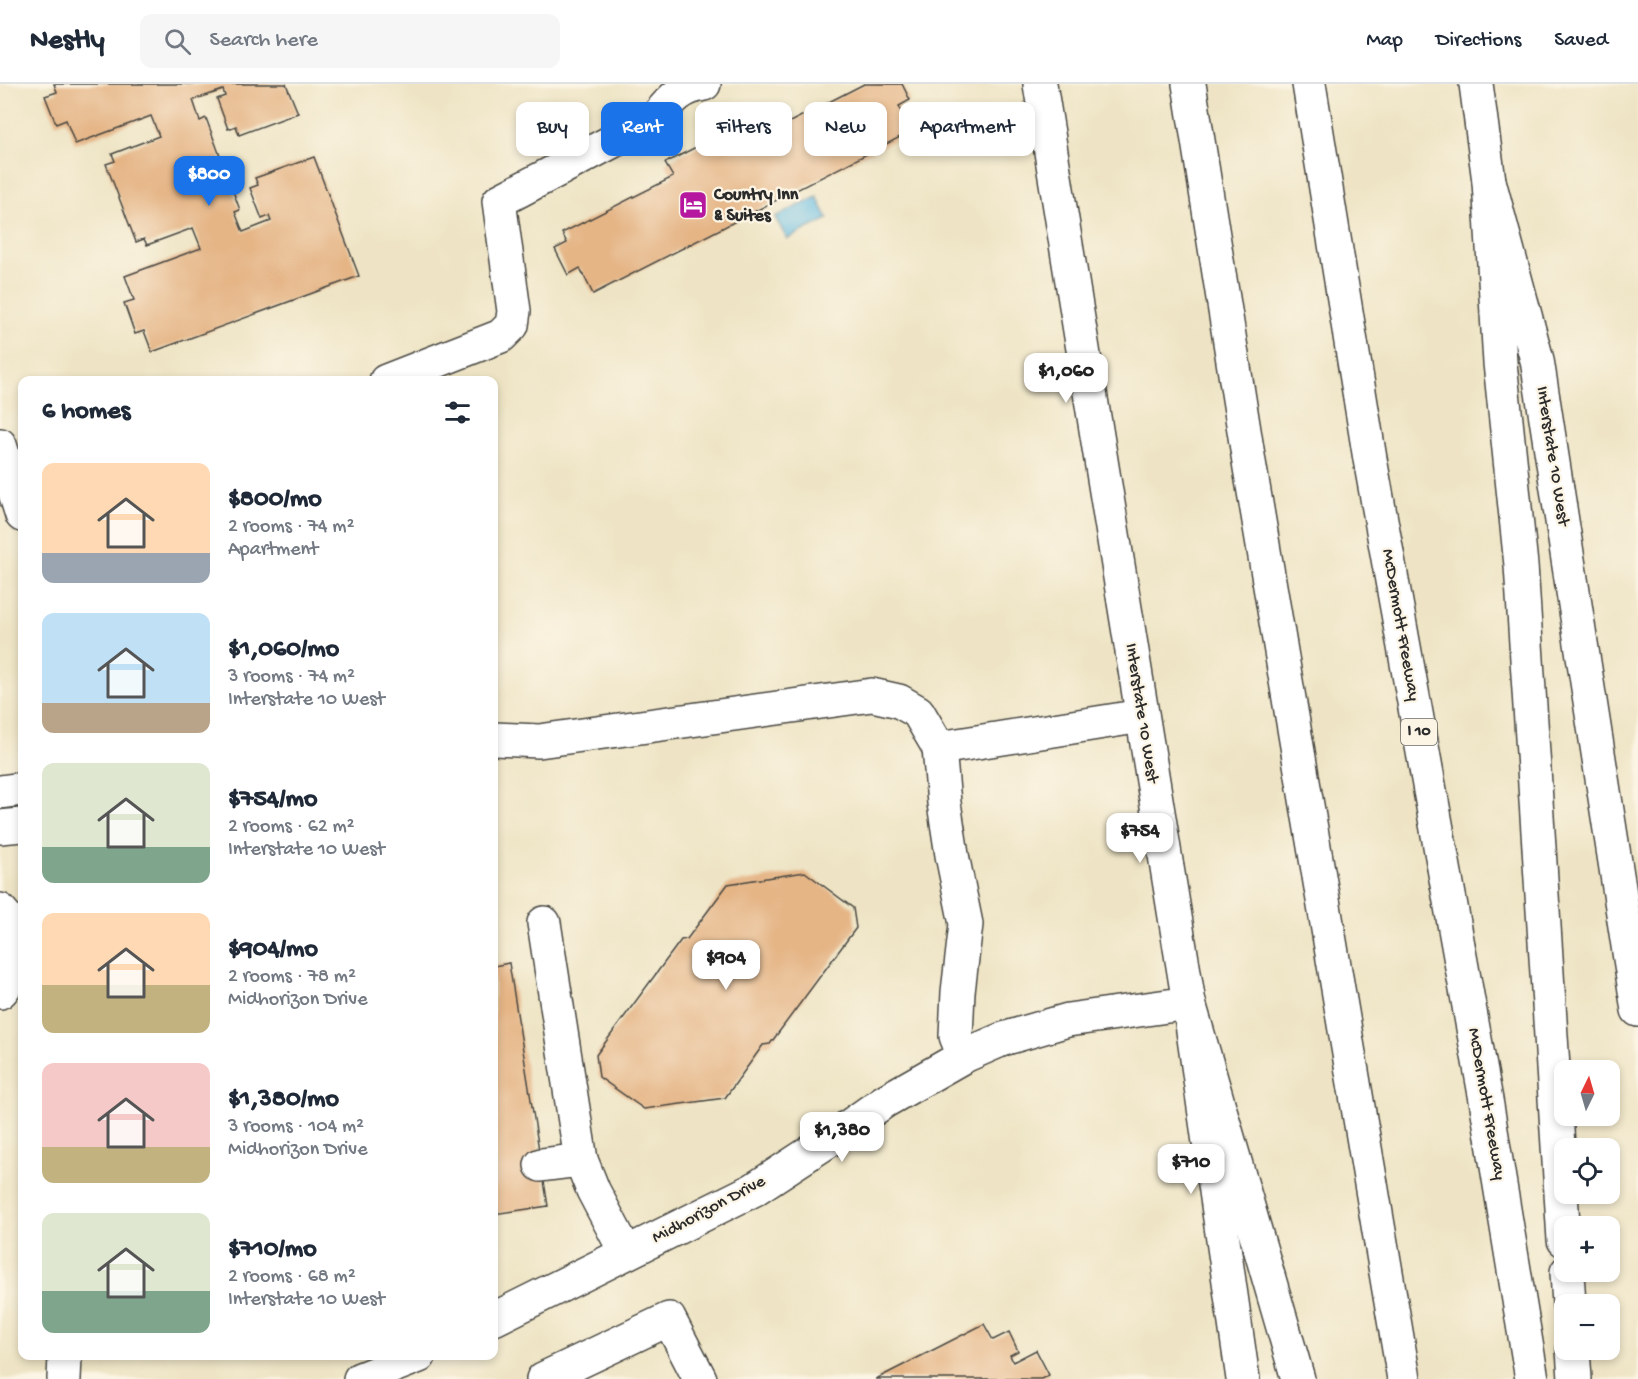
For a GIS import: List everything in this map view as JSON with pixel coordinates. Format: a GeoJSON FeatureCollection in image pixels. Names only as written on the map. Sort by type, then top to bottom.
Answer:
{"type":"FeatureCollection","features":[{"type":"Feature","properties":{"kind":"main road"},"geometry":{"type":"LineString","coordinates":[[399,376],[501,336],[512,325],[514,311],[499,201],[655,119],[668,103],[689,87],[704,84]]}},
{"type":"Feature","properties":{"kind":"main road","name":"Interstate 10 West"},"geometry":{"type":"LineString","coordinates":[[1040,84],[1189,1003],[1243,1379]]}},
{"type":"Feature","properties":{"kind":"main road"},"geometry":{"type":"LineString","coordinates":[[1189,84],[1250,468],[1404,1379]]}},
{"type":"Feature","properties":{"kind":"main road","name":"McDermott Freeway"},"geometry":{"type":"LineString","coordinates":[[1309,84],[1370,459],[1485,1100],[1532,1379]]}},
{"type":"Feature","properties":{"kind":"main road","name":"Interstate 10 West"},"geometry":{"type":"LineString","coordinates":[[1476,84],[1489,181],[1537,360],[1638,1010]]}},
{"type":"Feature","properties":{"kind":"main road"},"geometry":{"type":"LineString","coordinates":[[1489,181],[1500,363],[1521,565],[1562,1216]]}},
{"type":"Feature","properties":{"kind":"main road"},"geometry":{"type":"LineString","coordinates":[[8,447],[18,496]]}},
{"type":"Feature","properties":{"kind":"main road"},"geometry":{"type":"LineString","coordinates":[[498,739],[539,741],[872,695],[899,700],[918,712],[939,748],[944,803],[966,924],[958,992],[956,1036],[964,1056]]}},
{"type":"Feature","properties":{"kind":"main road"},"geometry":{"type":"LineString","coordinates":[[939,748],[1142,716]]}},
{"type":"Feature","properties":{"kind":"main road"},"geometry":{"type":"LineString","coordinates":[[0,792],[18,790]]}},
{"type":"Feature","properties":{"kind":"main road"},"geometry":{"type":"LineString","coordinates":[[0,827],[18,825]]}},
{"type":"Feature","properties":{"kind":"main road"},"geometry":{"type":"LineString","coordinates":[[0,910],[12,924],[13,958],[6,987],[0,992]]}},
{"type":"Feature","properties":{"kind":"main road"},"geometry":{"type":"LineString","coordinates":[[544,923],[580,1160],[626,1253]]}},
{"type":"Feature","properties":{"kind":"main road"},"geometry":{"type":"LineString","coordinates":[[1189,1003],[1298,1379]]}},
{"type":"Feature","properties":{"kind":"main road","name":"Midhorizon Drive"},"geometry":{"type":"LineString","coordinates":[[498,1317],[753,1190],[885,1101],[964,1056],[1002,1039],[1068,1020],[1189,1003]]}},
{"type":"Feature","properties":{"kind":"main road"},"geometry":{"type":"LineString","coordinates":[[541,1165],[580,1160]]}},
{"type":"Feature","properties":{"kind":"main road"},"geometry":{"type":"LineString","coordinates":[[543,1379],[669,1319],[700,1379]]}},
{"type":"Feature","properties":{"kind":"main road"},"geometry":{"type":"LineString","coordinates":[[64,1379],[65,1360]]}},
{"type":"Feature","properties":{"kind":"main road"},"geometry":{"type":"LineString","coordinates":[[360,1379],[409,1360]]}},
{"type":"Feature","properties":{"kind":"main road"},"geometry":{"type":"LineString","coordinates":[[1574,1360],[1575,1379]]}},
{"type":"Feature","properties":{"kind":"water"},"geometry":{"type":"Polygon","coordinates":[[[817,197],[828,219],[787,239],[775,217],[817,197]]]}},
{"type":"Feature","properties":{"kind":"building"},"geometry":{"type":"Polygon","coordinates":[[[54,84],[286,84],[298,113],[239,135],[236,126],[228,129],[217,99],[225,96],[223,90],[193,100],[200,121],[206,118],[240,210],[235,212],[243,232],[271,221],[269,216],[262,219],[250,188],[258,185],[255,178],[314,157],[359,276],[152,352],[144,331],[135,334],[124,303],[134,300],[125,276],[201,248],[193,228],[147,245],[144,239],[136,242],[106,164],[115,161],[112,154],[159,136],[151,116],[75,144],[66,120],[56,124],[45,96],[57,92],[54,84]]]}},
{"type":"Feature","properties":{"kind":"building","name":"Country Inn & Suites"},"geometry":{"type":"Polygon","coordinates":[[[864,84],[902,84],[910,100],[899,102],[899,138],[887,144],[887,102],[829,102],[864,84]]]}},
{"type":"Feature","properties":{"kind":"building","name":"Country Inn & Suites"},"geometry":{"type":"Polygon","coordinates":[[[804,115],[804,156],[863,156],[593,294],[580,268],[568,275],[555,249],[567,243],[562,233],[673,177],[665,163],[683,156],[683,154],[695,148],[695,156],[792,156],[792,121],[804,115]]]}},
{"type":"Feature","properties":{"kind":"building"},"geometry":{"type":"Polygon","coordinates":[[[805,872],[853,908],[856,928],[770,1044],[763,1045],[725,1098],[644,1109],[599,1077],[596,1055],[681,940],[687,939],[728,884],[805,872]]]}},
{"type":"Feature","properties":{"kind":"building"},"geometry":{"type":"Polygon","coordinates":[[[509,963],[548,1206],[498,1213],[498,965],[509,963]]]}},
{"type":"Feature","properties":{"kind":"building"},"geometry":{"type":"Polygon","coordinates":[[[984,1324],[993,1340],[1009,1332],[1018,1351],[1010,1355],[1013,1362],[1036,1350],[1049,1375],[1041,1379],[876,1379],[984,1324]]]}},
{"type":"Feature","properties":{"kind":"place","name":"Country Inn & Suites"},"geometry":{"type":"Point","coordinates":[693,205]}}]}
